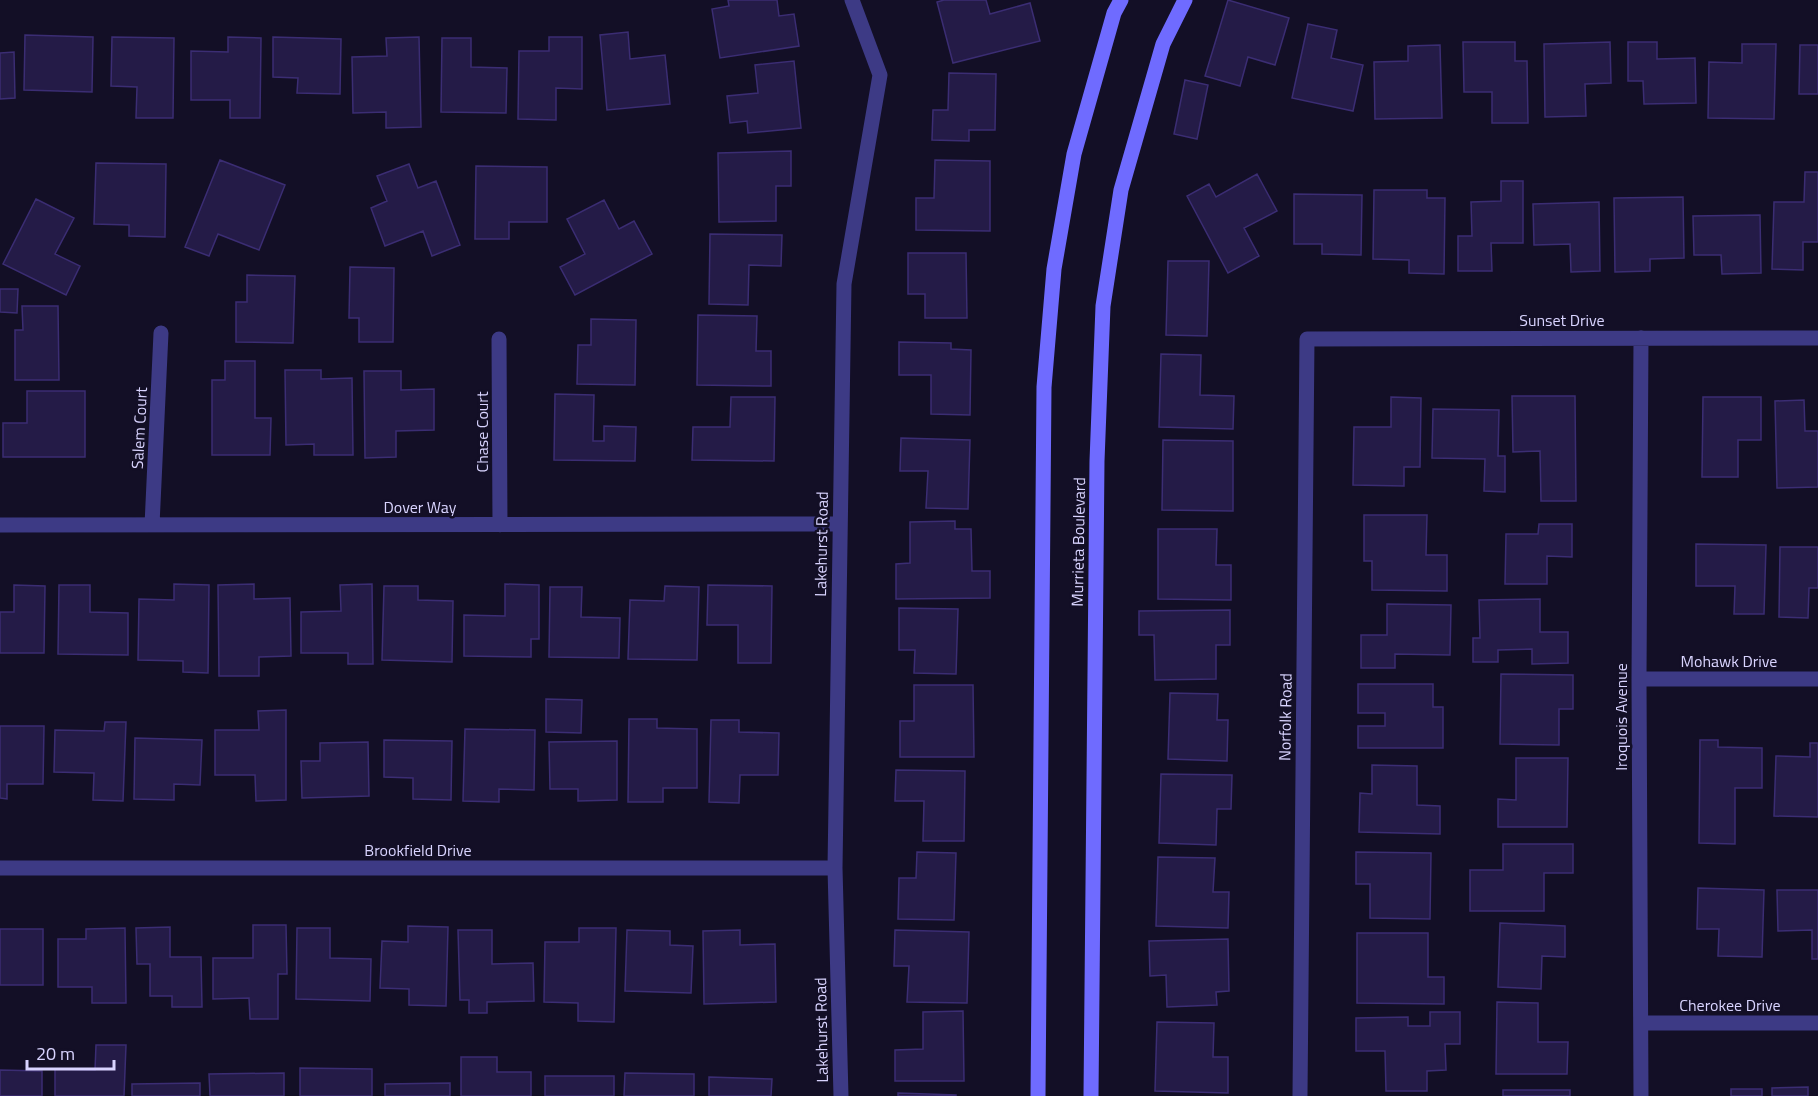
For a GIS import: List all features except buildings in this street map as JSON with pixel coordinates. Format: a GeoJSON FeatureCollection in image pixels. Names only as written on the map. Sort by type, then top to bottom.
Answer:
{"type":"FeatureCollection","features":[{"type":"Feature","properties":{"kind":"main road"},"geometry":{"type":"LineString","coordinates":[[1038,1096],[1044,387],[1054,269],[1074,154],[1114,13],[1120,0]]}},
{"type":"Feature","properties":{"kind":"main road","name":"Murrieta Boulevard"},"geometry":{"type":"LineString","coordinates":[[1091,1096],[1097,461],[1103,306],[1121,190],[1163,44],[1185,0]]}},
{"type":"Feature","properties":{"kind":"street","name":"Lakehurst Road"},"geometry":{"type":"LineString","coordinates":[[841,1096],[835,868],[844,284],[880,75],[852,0]]}},
{"type":"Feature","properties":{"kind":"street","name":"Salem Court"},"geometry":{"type":"LineString","coordinates":[[152,525],[162,333]]}},
{"type":"Feature","properties":{"kind":"street","name":"Iroquois Avenue"},"geometry":{"type":"LineString","coordinates":[[1641,338],[1639,679],[1641,1096]]}},
{"type":"Feature","properties":{"kind":"street","name":"Sunset Drive"},"geometry":{"type":"LineString","coordinates":[[1307,339],[1818,338]]}},
{"type":"Feature","properties":{"kind":"street","name":"Chase Court"},"geometry":{"type":"LineString","coordinates":[[499,339],[500,525]]}},
{"type":"Feature","properties":{"kind":"street","name":"Norfolk Road"},"geometry":{"type":"LineString","coordinates":[[1300,1096],[1307,339]]}},
{"type":"Feature","properties":{"kind":"street","name":"Dover Way"},"geometry":{"type":"LineString","coordinates":[[0,525],[839,525]]}},
{"type":"Feature","properties":{"kind":"street","name":"Mohawk Drive"},"geometry":{"type":"LineString","coordinates":[[1639,679],[1818,679]]}},
{"type":"Feature","properties":{"kind":"street","name":"Brookfield Drive"},"geometry":{"type":"LineString","coordinates":[[0,868],[835,868]]}},
{"type":"Feature","properties":{"kind":"street","name":"Cherokee Drive"},"geometry":{"type":"LineString","coordinates":[[1641,1023],[1818,1023]]}}]}
